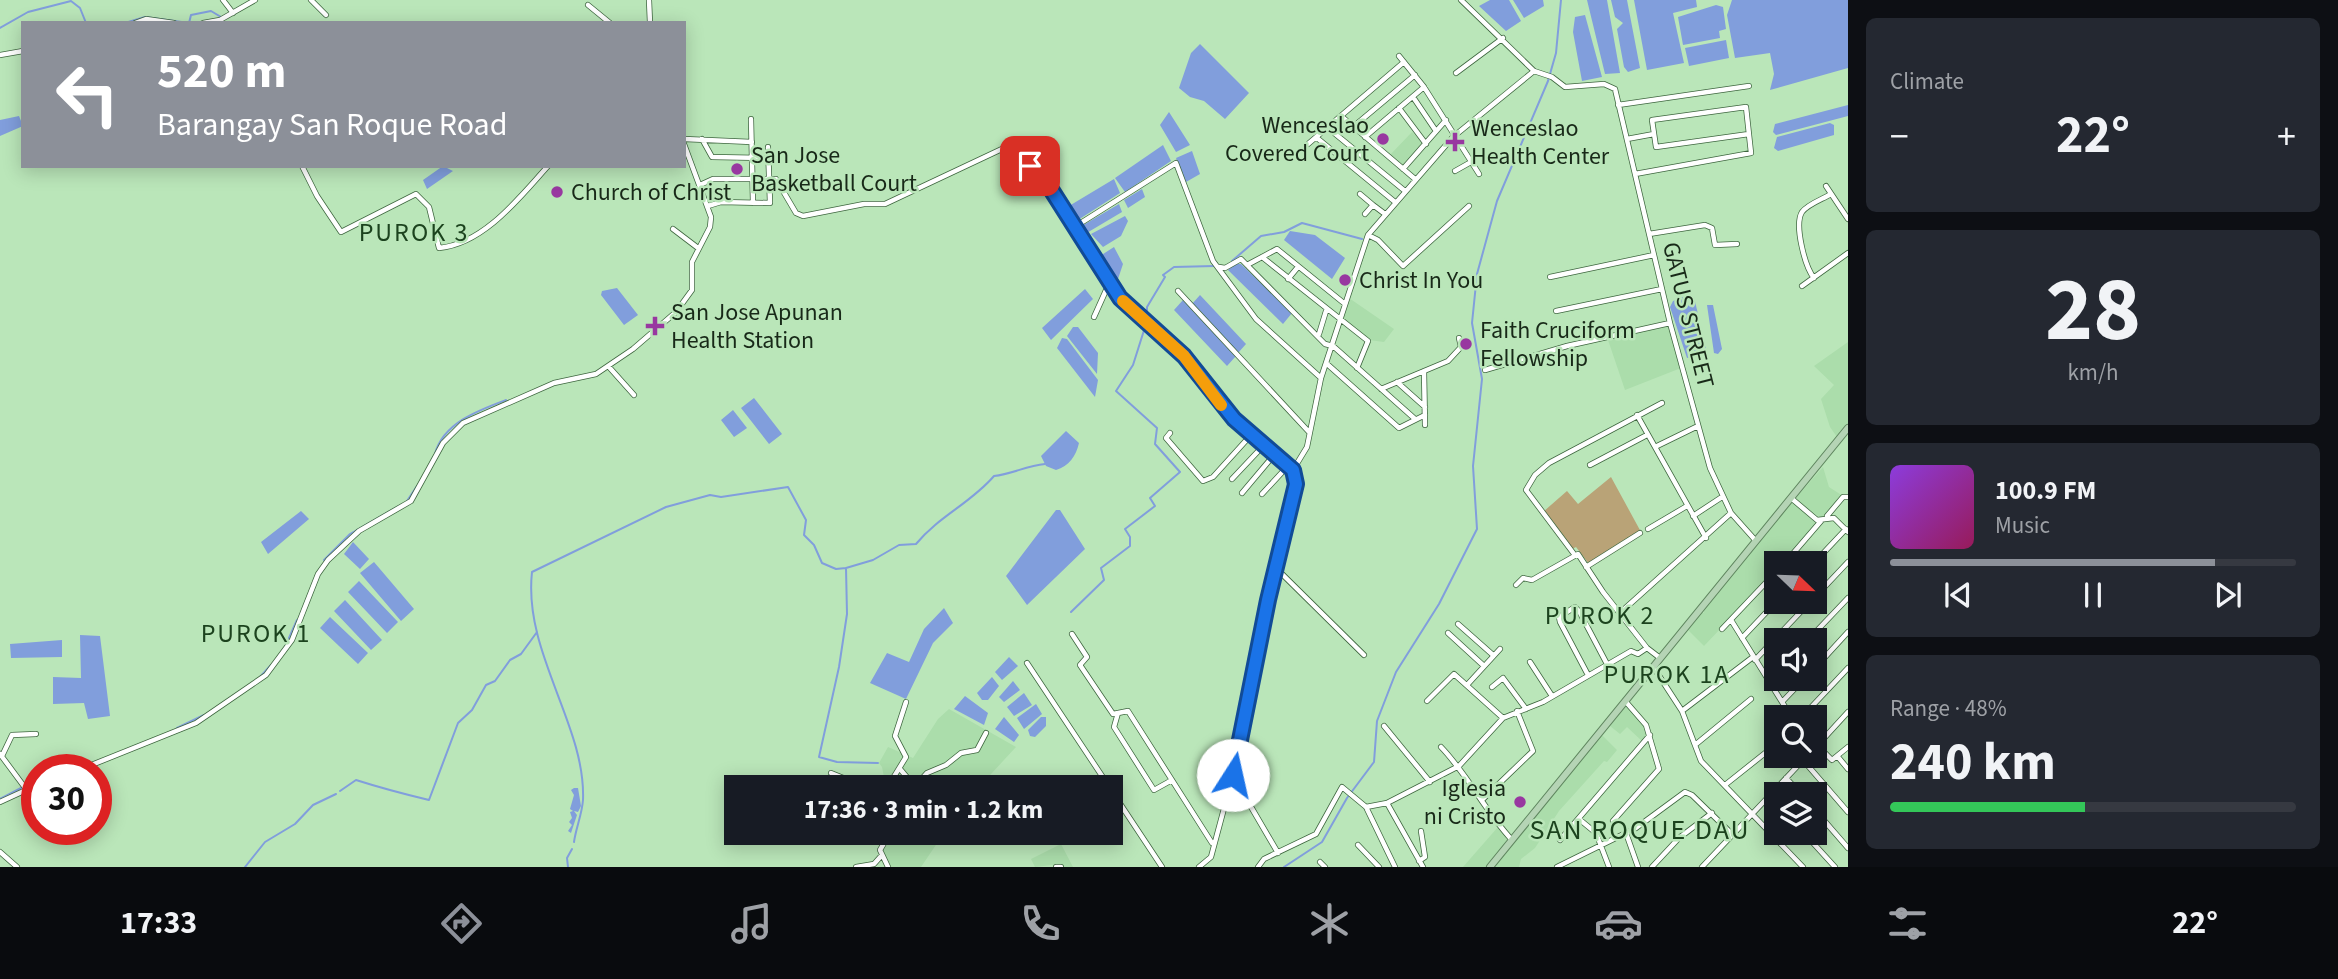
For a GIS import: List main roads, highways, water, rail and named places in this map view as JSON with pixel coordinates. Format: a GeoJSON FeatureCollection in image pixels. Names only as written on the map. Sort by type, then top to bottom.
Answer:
{"type":"FeatureCollection","features":[{"type":"Feature","properties":{"kind":"main road"},"geometry":{"type":"LineString","coordinates":[[1490,867],[1848,428]]}},
{"type":"Feature","properties":{"kind":"water"},"geometry":{"type":"Polygon","coordinates":[[[1490,0],[1509,0],[1521,21],[1506,31],[1479,6],[1490,0]]]}},
{"type":"Feature","properties":{"kind":"water"},"geometry":{"type":"Polygon","coordinates":[[[1513,0],[1543,0],[1544,6],[1524,18],[1513,0]]]}},
{"type":"Feature","properties":{"kind":"water"},"geometry":{"type":"Polygon","coordinates":[[[1587,0],[1607,0],[1620,73],[1605,74],[1587,0]]]}},
{"type":"Feature","properties":{"kind":"water"},"geometry":{"type":"Polygon","coordinates":[[[1611,0],[1627,0],[1640,68],[1628,72],[1624,67],[1617,29],[1623,23],[1615,17],[1611,0]]]}},
{"type":"Feature","properties":{"kind":"water"},"geometry":{"type":"Polygon","coordinates":[[[1634,0],[1696,0],[1697,7],[1673,13],[1684,63],[1647,70],[1634,0]]]}},
{"type":"Feature","properties":{"kind":"water"},"geometry":{"type":"Polygon","coordinates":[[[1732,0],[1848,0],[1848,68],[1770,90],[1774,74],[1770,53],[1735,58],[1727,15],[1732,0]]]}},
{"type":"Feature","properties":{"kind":"water"},"geometry":{"type":"Polygon","coordinates":[[[1716,5],[1723,7],[1726,29],[1719,31],[1720,38],[1683,45],[1678,17],[1716,5]]]}},
{"type":"Feature","properties":{"kind":"water"},"geometry":{"type":"Polygon","coordinates":[[[1585,15],[1602,77],[1582,81],[1573,32],[1575,17],[1585,15]]]}},
{"type":"Feature","properties":{"kind":"water"},"geometry":{"type":"Polygon","coordinates":[[[1726,40],[1729,58],[1689,66],[1685,48],[1726,40]]]}},
{"type":"Feature","properties":{"kind":"water"},"geometry":{"type":"Polygon","coordinates":[[[1200,44],[1249,93],[1225,119],[1204,101],[1190,97],[1179,88],[1191,53],[1200,44]]]}},
{"type":"Feature","properties":{"kind":"water"},"geometry":{"type":"Polygon","coordinates":[[[1848,105],[1848,116],[1776,135],[1773,132],[1775,124],[1848,105]]]}},
{"type":"Feature","properties":{"kind":"water"},"geometry":{"type":"Polygon","coordinates":[[[1169,112],[1190,145],[1176,152],[1160,125],[1169,112]]]}},
{"type":"Feature","properties":{"kind":"water"},"geometry":{"type":"Polygon","coordinates":[[[19,116],[21,127],[0,136],[0,120],[19,116]]]}},
{"type":"Feature","properties":{"kind":"water"},"geometry":{"type":"Polygon","coordinates":[[[1830,123],[1834,125],[1834,135],[1778,151],[1774,148],[1777,137],[1830,123]]]}},
{"type":"Feature","properties":{"kind":"water"},"geometry":{"type":"Polygon","coordinates":[[[1163,145],[1171,161],[1125,192],[1115,178],[1163,145]]]}},
{"type":"Feature","properties":{"kind":"water"},"geometry":{"type":"Polygon","coordinates":[[[1192,151],[1200,174],[1186,182],[1176,158],[1192,151]]]}},
{"type":"Feature","properties":{"kind":"water"},"geometry":{"type":"Polygon","coordinates":[[[440,168],[453,171],[427,189],[423,180],[440,168]]]}},
{"type":"Feature","properties":{"kind":"water"},"geometry":{"type":"Polygon","coordinates":[[[1114,179],[1120,193],[1078,220],[1069,206],[1114,179]]]}},
{"type":"Feature","properties":{"kind":"water"},"geometry":{"type":"Polygon","coordinates":[[[1142,189],[1145,197],[1128,208],[1124,200],[1142,189]]]}},
{"type":"Feature","properties":{"kind":"water"},"geometry":{"type":"Polygon","coordinates":[[[1119,204],[1122,212],[1085,234],[1080,227],[1119,204]]]}},
{"type":"Feature","properties":{"kind":"water"},"geometry":{"type":"Polygon","coordinates":[[[1125,216],[1128,221],[1121,236],[1103,247],[1091,234],[1125,216]]]}},
{"type":"Feature","properties":{"kind":"water"},"geometry":{"type":"Polygon","coordinates":[[[1290,231],[1315,235],[1345,258],[1332,279],[1284,240],[1290,231]]]}},
{"type":"Feature","properties":{"kind":"water"},"geometry":{"type":"Polygon","coordinates":[[[1114,247],[1123,264],[1117,282],[1100,256],[1114,247]]]}},
{"type":"Feature","properties":{"kind":"water"},"geometry":{"type":"Polygon","coordinates":[[[1235,264],[1241,264],[1292,313],[1283,324],[1228,270],[1235,264]]]}},
{"type":"Feature","properties":{"kind":"water"},"geometry":{"type":"Polygon","coordinates":[[[617,288],[638,315],[624,325],[601,295],[602,291],[617,288]]]}},
{"type":"Feature","properties":{"kind":"water"},"geometry":{"type":"Polygon","coordinates":[[[1085,289],[1093,299],[1051,340],[1042,328],[1085,289]]]}},
{"type":"Feature","properties":{"kind":"water"},"geometry":{"type":"Polygon","coordinates":[[[1690,294],[1694,297],[1707,353],[1687,358],[1670,307],[1673,301],[1690,294]]]}},
{"type":"Feature","properties":{"kind":"water"},"geometry":{"type":"Polygon","coordinates":[[[1200,295],[1246,344],[1238,353],[1192,304],[1200,295]]]}},
{"type":"Feature","properties":{"kind":"water"},"geometry":{"type":"Polygon","coordinates":[[[1183,300],[1236,356],[1227,366],[1174,310],[1183,300]]]}},
{"type":"Feature","properties":{"kind":"water"},"geometry":{"type":"Polygon","coordinates":[[[1707,305],[1713,305],[1722,349],[1718,354],[1714,353],[1707,305]]]}},
{"type":"Feature","properties":{"kind":"water"},"geometry":{"type":"Polygon","coordinates":[[[1073,327],[1078,327],[1098,353],[1097,374],[1067,336],[1073,327]]]}},
{"type":"Feature","properties":{"kind":"water"},"geometry":{"type":"Polygon","coordinates":[[[1062,338],[1067,339],[1098,380],[1095,397],[1057,348],[1062,338]]]}},
{"type":"Feature","properties":{"kind":"water"},"geometry":{"type":"Polygon","coordinates":[[[754,398],[782,434],[769,444],[741,408],[754,398]]]}},
{"type":"Feature","properties":{"kind":"water"},"geometry":{"type":"Polygon","coordinates":[[[733,410],[747,428],[734,437],[721,420],[733,410]]]}},
{"type":"Feature","properties":{"kind":"water"},"geometry":{"type":"Polygon","coordinates":[[[1066,431],[1079,443],[1074,456],[1065,466],[1056,470],[1046,466],[1041,456],[1066,431]]]}},
{"type":"Feature","properties":{"kind":"water"},"geometry":{"type":"Polygon","coordinates":[[[1056,510],[1060,510],[1085,549],[1027,605],[1006,576],[1056,510]]]}},
{"type":"Feature","properties":{"kind":"water"},"geometry":{"type":"Polygon","coordinates":[[[301,511],[309,519],[268,554],[261,542],[301,511]]]}},
{"type":"Feature","properties":{"kind":"water"},"geometry":{"type":"Polygon","coordinates":[[[353,542],[369,559],[360,569],[344,554],[353,542]]]}},
{"type":"Feature","properties":{"kind":"water"},"geometry":{"type":"Polygon","coordinates":[[[374,562],[414,609],[401,621],[360,573],[374,562]]]}},
{"type":"Feature","properties":{"kind":"water"},"geometry":{"type":"Polygon","coordinates":[[[359,581],[398,622],[387,633],[348,592],[359,581]]]}},
{"type":"Feature","properties":{"kind":"water"},"geometry":{"type":"Polygon","coordinates":[[[345,600],[382,640],[371,650],[334,611],[345,600]]]}},
{"type":"Feature","properties":{"kind":"water"},"geometry":{"type":"Polygon","coordinates":[[[944,608],[953,623],[933,643],[906,699],[870,683],[887,653],[909,662],[924,629],[944,608]]]}},
{"type":"Feature","properties":{"kind":"water"},"geometry":{"type":"Polygon","coordinates":[[[330,617],[368,653],[358,664],[320,628],[330,617]]]}},
{"type":"Feature","properties":{"kind":"water"},"geometry":{"type":"Polygon","coordinates":[[[80,635],[100,636],[110,716],[88,719],[84,703],[53,704],[53,677],[81,678],[80,635]]]}},
{"type":"Feature","properties":{"kind":"water"},"geometry":{"type":"Polygon","coordinates":[[[62,640],[62,657],[11,658],[10,644],[62,640]]]}},
{"type":"Feature","properties":{"kind":"water"},"geometry":{"type":"Polygon","coordinates":[[[1009,657],[1018,666],[1002,680],[995,672],[1009,657]]]}},
{"type":"Feature","properties":{"kind":"water"},"geometry":{"type":"Polygon","coordinates":[[[992,677],[999,686],[988,700],[982,700],[977,693],[992,677]]]}},
{"type":"Feature","properties":{"kind":"water"},"geometry":{"type":"Polygon","coordinates":[[[1013,681],[1020,690],[1004,702],[999,697],[1013,681]]]}},
{"type":"Feature","properties":{"kind":"water"},"geometry":{"type":"Polygon","coordinates":[[[1024,693],[1032,705],[1014,716],[1007,707],[1024,693]]]}},
{"type":"Feature","properties":{"kind":"water"},"geometry":{"type":"Polygon","coordinates":[[[965,696],[988,713],[984,725],[954,709],[965,696]]]}},
{"type":"Feature","properties":{"kind":"water"},"geometry":{"type":"Polygon","coordinates":[[[1036,704],[1042,714],[1024,729],[1017,718],[1036,704]]]}},
{"type":"Feature","properties":{"kind":"water"},"geometry":{"type":"Polygon","coordinates":[[[1004,717],[1019,735],[1014,742],[995,729],[1004,717]]]}},
{"type":"Feature","properties":{"kind":"water"},"geometry":{"type":"Polygon","coordinates":[[[1041,717],[1046,717],[1046,726],[1035,737],[1030,736],[1028,730],[1041,717]]]}},
{"type":"Feature","properties":{"kind":"water"},"geometry":{"type":"Polygon","coordinates":[[[578,788],[581,806],[578,812],[574,811],[577,815],[571,833],[568,831],[572,825],[569,822],[572,818],[570,812],[573,811],[570,809],[574,795],[571,790],[578,788]]]}},
{"type":"Feature","properties":{"kind":"waterway"},"geometry":{"type":"LineString","coordinates":[[1284,867],[1322,842],[1347,798],[1374,762],[1377,721],[1396,672],[1439,604],[1477,529],[1473,466],[1482,379],[1472,323],[1477,274],[1497,201],[1548,81],[1556,53],[1561,0]]}},
{"type":"Feature","properties":{"kind":"waterway"},"geometry":{"type":"LineString","coordinates":[[0,28],[28,12],[71,1],[80,8],[85,21]]}},
{"type":"Feature","properties":{"kind":"waterway"},"geometry":{"type":"LineString","coordinates":[[190,21],[191,15],[211,11],[221,17]]}},
{"type":"Feature","properties":{"kind":"waterway"},"geometry":{"type":"LineString","coordinates":[[132,21],[145,17],[174,21]]}},
{"type":"Feature","properties":{"kind":"waterway"},"geometry":{"type":"LineString","coordinates":[[1232,261],[1261,236],[1284,232],[1302,223],[1362,239]]}},
{"type":"Feature","properties":{"kind":"waterway"},"geometry":{"type":"LineString","coordinates":[[1147,318],[1147,307],[1165,277],[1163,275],[1174,267],[1214,266]]}},
{"type":"Feature","properties":{"kind":"waterway"},"geometry":{"type":"LineString","coordinates":[[1071,612],[1104,580],[1101,568],[1130,546],[1130,537],[1125,529],[1155,506],[1150,498],[1180,472],[1155,444],[1157,428],[1116,391],[1133,365],[1146,324]]}},
{"type":"Feature","properties":{"kind":"waterway"},"geometry":{"type":"LineString","coordinates":[[435,454],[446,434],[463,419],[506,400]]}},
{"type":"Feature","properties":{"kind":"waterway"},"geometry":{"type":"LineString","coordinates":[[878,763],[837,762],[819,757],[839,667],[847,614],[846,568],[873,560],[899,545],[916,544],[994,476],[1045,464]]}},
{"type":"Feature","properties":{"kind":"waterway"},"geometry":{"type":"LineString","coordinates":[[407,501],[417,486]]}},
{"type":"Feature","properties":{"kind":"waterway"},"geometry":{"type":"LineString","coordinates":[[574,842],[583,800],[581,772],[575,744],[537,631],[532,602],[532,572],[666,507],[710,495],[721,497],[788,487],[806,520],[804,535],[814,545],[822,563],[836,569],[846,568]]}},
{"type":"Feature","properties":{"kind":"waterway"},"geometry":{"type":"LineString","coordinates":[[324,560],[350,534],[399,506]]}},
{"type":"Feature","properties":{"kind":"waterway"},"geometry":{"type":"LineString","coordinates":[[285,647],[297,620]]}},
{"type":"Feature","properties":{"kind":"waterway"},"geometry":{"type":"LineString","coordinates":[[340,791],[356,780],[429,800],[458,723],[472,710],[486,685],[495,681],[510,660],[521,654],[537,632]]}},
{"type":"Feature","properties":{"kind":"waterway"},"geometry":{"type":"LineString","coordinates":[[260,677],[271,665]]}},
{"type":"Feature","properties":{"kind":"waterway"},"geometry":{"type":"LineString","coordinates":[[177,728],[204,715]]}},
{"type":"Feature","properties":{"kind":"waterway"},"geometry":{"type":"LineString","coordinates":[[0,799],[21,788]]}},
{"type":"Feature","properties":{"kind":"waterway"},"geometry":{"type":"LineString","coordinates":[[245,867],[265,842],[295,824],[313,805],[336,794]]}},
{"type":"Feature","properties":{"kind":"waterway"},"geometry":{"type":"LineString","coordinates":[[568,867],[567,858],[572,849]]}},
{"type":"Feature","properties":{"kind":"place","name":"Wenceslao Covered Court"},"geometry":{"type":"Point","coordinates":[1383,139]}},
{"type":"Feature","properties":{"kind":"place","name":"Wenceslao Health Center"},"geometry":{"type":"Point","coordinates":[1455,142]}},
{"type":"Feature","properties":{"kind":"place","name":"San Jose Basketball Court"},"geometry":{"type":"Point","coordinates":[737,169]}},
{"type":"Feature","properties":{"kind":"place","name":"Church of Christ"},"geometry":{"type":"Point","coordinates":[557,192]}},
{"type":"Feature","properties":{"kind":"place","name":"Christ In You"},"geometry":{"type":"Point","coordinates":[1345,280]}},
{"type":"Feature","properties":{"kind":"place","name":"San Jose Apunan Health Station"},"geometry":{"type":"Point","coordinates":[655,326]}},
{"type":"Feature","properties":{"kind":"place","name":"Faith Cruciform Fellowship"},"geometry":{"type":"Point","coordinates":[1466,344]}},
{"type":"Feature","properties":{"kind":"place","name":"Iglesia ni Cristo"},"geometry":{"type":"Point","coordinates":[1520,802]}},
{"type":"Feature","properties":{"kind":"district","name":"PUROK 3"},"geometry":{"type":"Point","coordinates":[414,232]}},
{"type":"Feature","properties":{"kind":"district","name":"PUROK 2"},"geometry":{"type":"Point","coordinates":[1600,615]}},
{"type":"Feature","properties":{"kind":"district","name":"PUROK 1"},"geometry":{"type":"Point","coordinates":[256,633]}},
{"type":"Feature","properties":{"kind":"district","name":"PUROK 1A"},"geometry":{"type":"Point","coordinates":[1667,674]}},
{"type":"Feature","properties":{"kind":"district","name":"SAN ROQUE DAU"},"geometry":{"type":"Point","coordinates":[1640,830]}}]}
